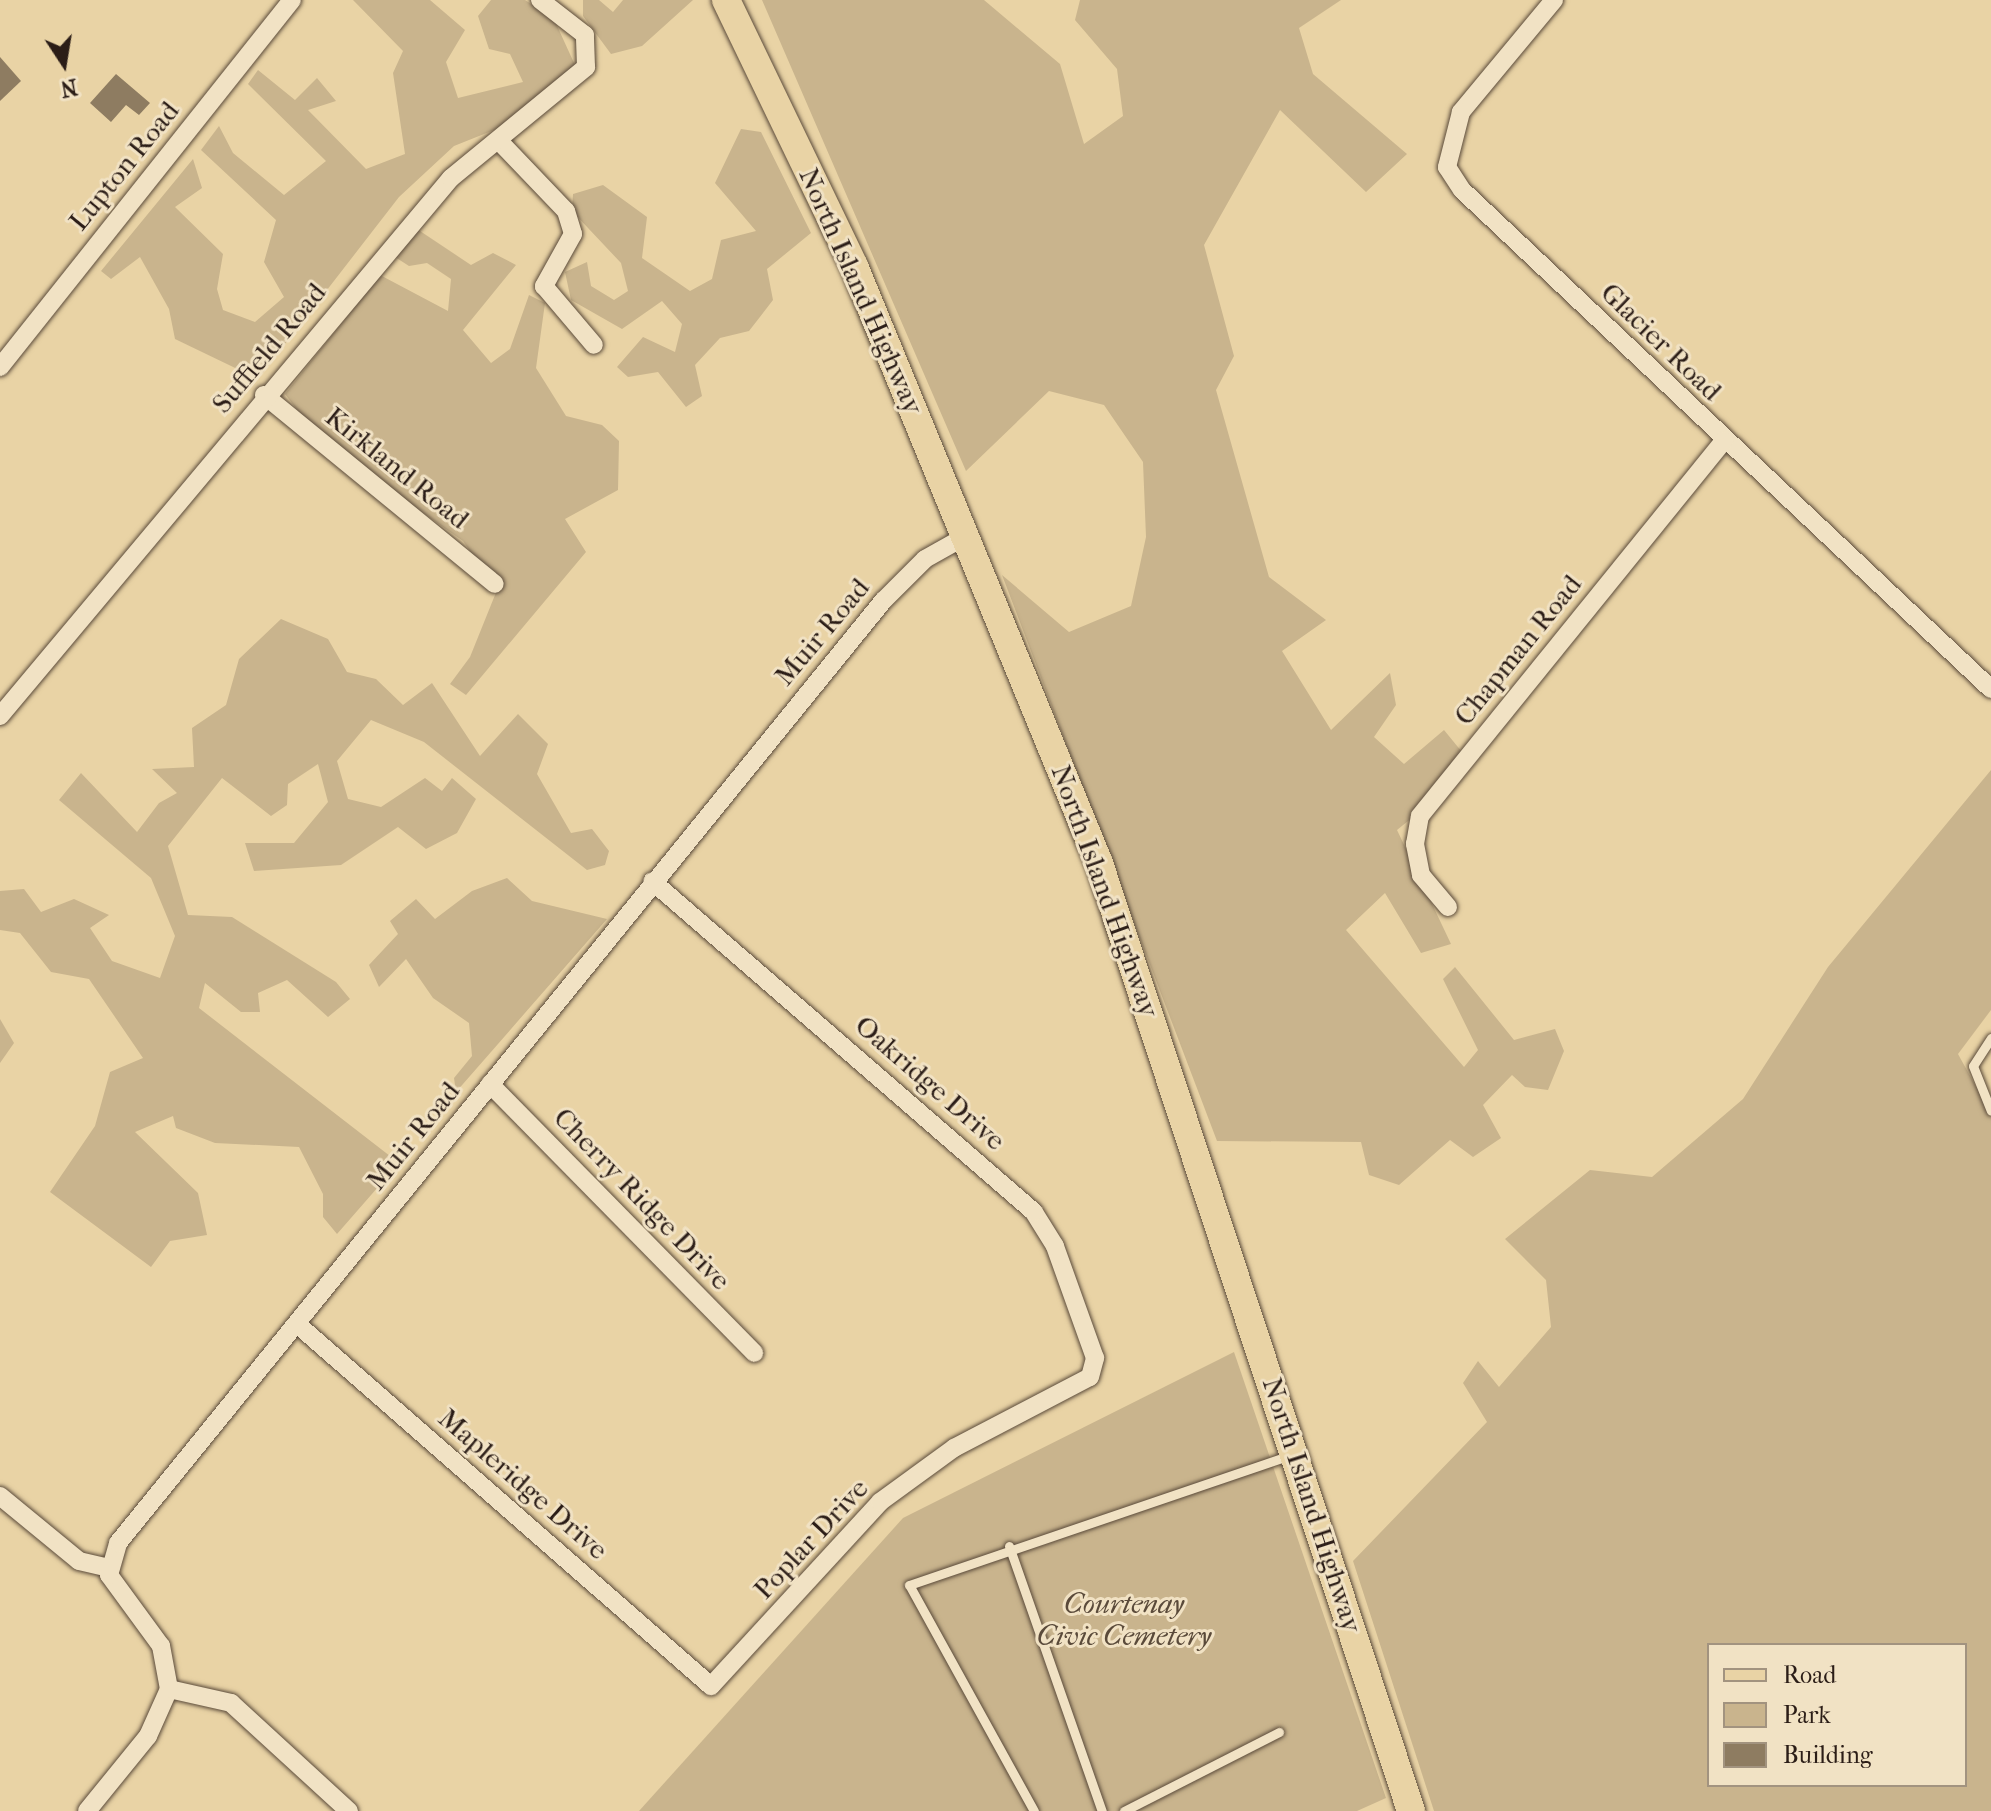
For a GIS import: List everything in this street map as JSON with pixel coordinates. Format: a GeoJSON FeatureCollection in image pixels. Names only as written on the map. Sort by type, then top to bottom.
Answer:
{"type":"FeatureCollection","features":[{"type":"Feature","properties":{"kind":"main road","name":"North Island Highway"},"geometry":{"type":"LineString","coordinates":[[726,0],[854,266],[1099,863],[1411,1811]]}},
{"type":"Feature","properties":{"kind":"street","name":"Lupton Road"},"geometry":{"type":"LineString","coordinates":[[0,367],[292,0]]}},
{"type":"Feature","properties":{"kind":"street","name":"Suffield Road"},"geometry":{"type":"LineString","coordinates":[[0,716],[264,395],[451,178],[586,67],[585,35],[540,0]]}},
{"type":"Feature","properties":{"kind":"street","name":"Glacier Road"},"geometry":{"type":"LineString","coordinates":[[1554,0],[1461,112],[1448,141],[1447,167],[1462,190],[1724,441],[1991,689]]}},
{"type":"Feature","properties":{"kind":"street"},"geometry":{"type":"LineString","coordinates":[[499,141],[566,211],[573,234],[544,286],[594,345]]}},
{"type":"Feature","properties":{"kind":"street","name":"Kirkland Road"},"geometry":{"type":"LineString","coordinates":[[264,395],[495,584]]}},
{"type":"Feature","properties":{"kind":"street","name":"Chapman Road"},"geometry":{"type":"LineString","coordinates":[[1448,907],[1421,875],[1415,844],[1420,816],[1724,441]]}},
{"type":"Feature","properties":{"kind":"street","name":"Muir Road"},"geometry":{"type":"LineString","coordinates":[[109,1568],[118,1543],[652,881],[908,573],[966,536]]}},
{"type":"Feature","properties":{"kind":"street","name":"Oakridge Drive"},"geometry":{"type":"LineString","coordinates":[[652,881],[1034,1212],[1055,1246],[1095,1358],[1090,1377]]}},
{"type":"Feature","properties":{"kind":"street","name":"Cherry Ridge Drive"},"geometry":{"type":"LineString","coordinates":[[490,1084],[754,1353]]}},
{"type":"Feature","properties":{"kind":"street","name":"Mapleridge Drive"},"geometry":{"type":"LineString","coordinates":[[297,1324],[711,1686]]}},
{"type":"Feature","properties":{"kind":"street","name":"Poplar Drive"},"geometry":{"type":"LineString","coordinates":[[711,1686],[880,1502],[954,1448],[1090,1377]]}},
{"type":"Feature","properties":{"kind":"street"},"geometry":{"type":"LineString","coordinates":[[0,1496],[79,1561],[109,1568],[118,1596],[161,1646],[169,1689],[148,1736],[87,1811]]}},
{"type":"Feature","properties":{"kind":"street"},"geometry":{"type":"LineString","coordinates":[[169,1689],[231,1703],[349,1811]]}},
{"type":"Feature","properties":{"kind":"lane"},"geometry":{"type":"LineString","coordinates":[[1991,1038],[1973,1066],[1991,1111]]}},
{"type":"Feature","properties":{"kind":"lane"},"geometry":{"type":"LineString","coordinates":[[1034,1811],[909,1585],[1009,1546],[1296,1454]]}},
{"type":"Feature","properties":{"kind":"lane"},"geometry":{"type":"LineString","coordinates":[[1009,1546],[1102,1811]]}},
{"type":"Feature","properties":{"kind":"lane"},"geometry":{"type":"LineString","coordinates":[[1124,1811],[1279,1732]]}},
{"type":"Feature","properties":{"kind":"green space"},"geometry":{"type":"Polygon","coordinates":[[[353,0],[430,0],[465,30],[446,62],[458,98],[523,82],[510,54],[489,49],[478,16],[491,0],[525,0],[554,19],[579,74],[499,128],[454,146],[399,197],[258,379],[175,339],[169,309],[140,257],[111,279],[101,271],[193,159],[202,188],[175,207],[223,254],[217,289],[223,310],[255,322],[284,297],[264,262],[276,220],[201,150],[219,126],[233,153],[284,195],[326,161],[248,84],[258,70],[295,100],[317,78],[336,101],[308,110],[366,169],[405,154],[393,73],[403,51],[353,0]]]}},
{"type":"Feature","properties":{"kind":"green space"},"geometry":{"type":"Polygon","coordinates":[[[583,0],[599,0],[613,12],[623,0],[693,0],[642,46],[611,54],[583,16],[583,0]]]}},
{"type":"Feature","properties":{"kind":"green space"},"geometry":{"type":"Polygon","coordinates":[[[762,0],[984,0],[1060,64],[1084,144],[1123,116],[1117,69],[1075,20],[1080,0],[1341,0],[1299,28],[1313,74],[1407,154],[1366,192],[1280,110],[1204,245],[1234,356],[1216,390],[1269,577],[1326,620],[1282,651],[1331,730],[1390,673],[1396,705],[1374,737],[1404,764],[1444,730],[1462,752],[1424,808],[1397,830],[1451,944],[1421,953],[1385,893],[1346,930],[1464,1067],[1478,1050],[1443,979],[1455,967],[1514,1040],[1555,1029],[1564,1051],[1548,1090],[1525,1087],[1512,1075],[1483,1105],[1501,1138],[1473,1157],[1450,1140],[1399,1185],[1369,1175],[1361,1142],[1217,1141],[1002,575],[1069,632],[1131,606],[1146,537],[1143,462],[1104,405],[1049,391],[966,471],[762,0]]]}},
{"type":"Feature","properties":{"kind":"green space"},"geometry":{"type":"Polygon","coordinates":[[[741,129],[761,132],[811,233],[767,269],[773,300],[749,331],[720,338],[695,365],[702,396],[686,407],[658,372],[628,377],[617,367],[643,337],[675,352],[682,324],[662,301],[622,329],[571,300],[565,272],[587,262],[591,286],[614,300],[628,291],[621,263],[572,211],[573,194],[603,185],[647,217],[642,258],[690,291],[712,279],[721,240],[756,231],[715,183],[741,129]]]}},
{"type":"Feature","properties":{"kind":"green space"},"geometry":{"type":"Polygon","coordinates":[[[414,227],[471,265],[493,253],[516,265],[463,330],[491,363],[510,349],[529,295],[545,303],[536,368],[566,416],[602,425],[619,441],[618,490],[565,519],[586,552],[466,695],[450,684],[470,657],[497,590],[463,541],[321,441],[285,394],[380,275],[448,311],[451,279],[427,263],[409,266],[395,257],[414,227]]]}},
{"type":"Feature","properties":{"kind":"green space"},"geometry":{"type":"Polygon","coordinates":[[[281,619],[328,639],[347,672],[376,679],[403,705],[432,683],[480,756],[518,714],[548,744],[537,774],[571,833],[592,829],[609,851],[605,865],[587,870],[424,742],[371,720],[337,761],[348,799],[381,807],[425,778],[442,791],[452,778],[476,799],[457,833],[426,849],[398,827],[341,865],[254,871],[245,843],[294,843],[328,802],[318,764],[288,784],[287,805],[271,816],[222,778],[168,846],[188,915],[232,917],[336,982],[350,999],[328,1017],[287,980],[258,993],[260,1012],[241,1012],[205,983],[199,1008],[399,1163],[337,1234],[323,1217],[323,1194],[299,1147],[215,1143],[176,1128],[173,1116],[135,1132],[198,1193],[207,1235],[170,1241],[151,1267],[50,1192],[95,1126],[110,1072],[143,1058],[89,979],[51,972],[20,933],[0,930],[0,891],[24,889],[41,912],[74,899],[109,915],[90,928],[112,961],[160,978],[175,936],[151,878],[59,800],[81,773],[137,832],[159,803],[177,793],[152,769],[194,767],[192,728],[226,705],[239,659],[281,619]]]}},
{"type":"Feature","properties":{"kind":"green space"},"geometry":{"type":"Polygon","coordinates":[[[1991,770],[1991,1010],[1958,1054],[1991,1114],[1991,1811],[1434,1811],[1353,1561],[1487,1422],[1463,1383],[1478,1361],[1499,1387],[1551,1327],[1546,1280],[1505,1239],[1590,1170],[1652,1177],[1743,1099],[1828,967],[1991,770]]]}},
{"type":"Feature","properties":{"kind":"green space"},"geometry":{"type":"Polygon","coordinates":[[[507,878],[532,901],[607,919],[456,1092],[454,1078],[472,1056],[469,1023],[433,998],[406,959],[379,987],[369,965],[398,934],[390,921],[416,899],[435,919],[472,891],[507,878]]]}},
{"type":"Feature","properties":{"kind":"green space"},"geometry":{"type":"Polygon","coordinates":[[[0,1019],[14,1043],[0,1063],[0,1019]]]}},
{"type":"Feature","properties":{"kind":"green space","name":"Courtenay Civic Cemetery"},"geometry":{"type":"Polygon","coordinates":[[[1234,1352],[1386,1798],[1357,1811],[639,1811],[903,1518],[1234,1352]]]}},
{"type":"Feature","properties":{"kind":"building"},"geometry":{"type":"Polygon","coordinates":[[[0,57],[21,81],[0,101],[0,57]]]}},
{"type":"Feature","properties":{"kind":"building"},"geometry":{"type":"Polygon","coordinates":[[[116,74],[150,103],[139,115],[126,105],[111,122],[90,103],[116,74]]]}}]}
